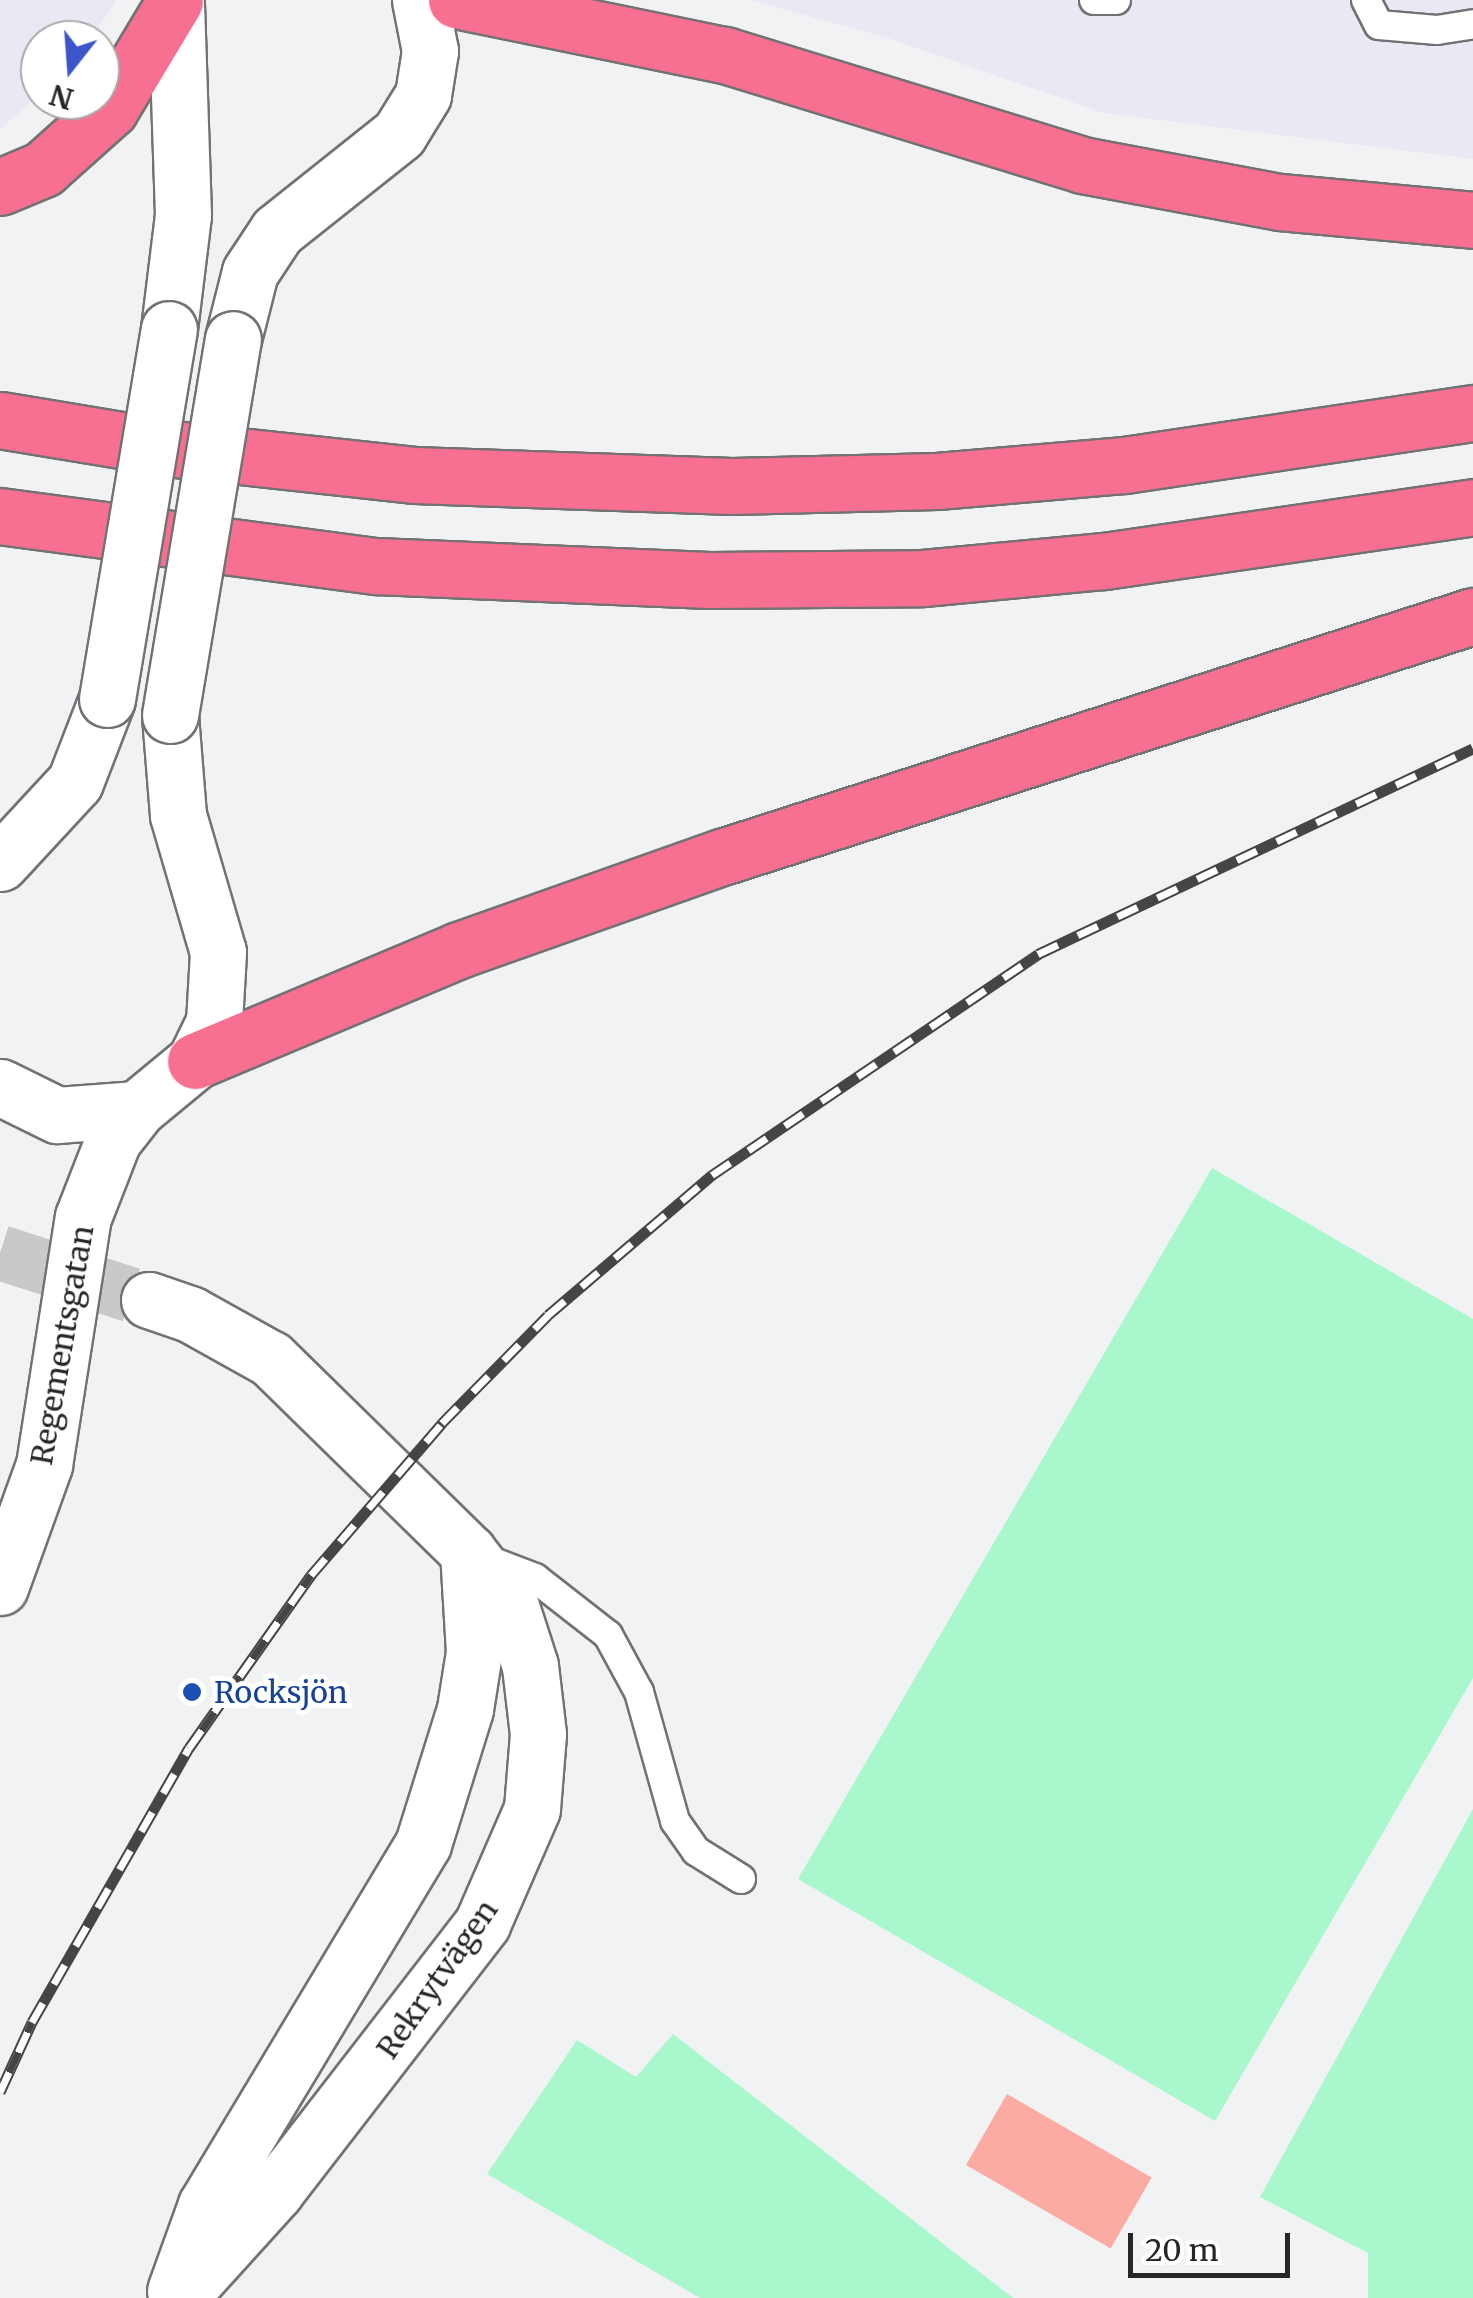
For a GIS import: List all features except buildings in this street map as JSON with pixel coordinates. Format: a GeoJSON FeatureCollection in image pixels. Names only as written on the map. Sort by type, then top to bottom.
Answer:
{"type":"FeatureCollection","features":[{"type":"Feature","properties":{"kind":"highway"},"geometry":{"type":"LineString","coordinates":[[0,187],[43,169],[110,109],[175,0]]}},
{"type":"Feature","properties":{"kind":"highway"},"geometry":{"type":"LineString","coordinates":[[456,0],[726,55],[1101,169],[1280,202],[1473,220]]}},
{"type":"Feature","properties":{"kind":"highway"},"geometry":{"type":"LineString","coordinates":[[0,420],[175,449],[414,475],[732,486],[937,481],[1125,465],[1473,413]]}},
{"type":"Feature","properties":{"kind":"highway"},"geometry":{"type":"LineString","coordinates":[[0,516],[376,566],[710,580],[924,578],[1068,565],[1473,507]]}},
{"type":"Feature","properties":{"kind":"highway"},"geometry":{"type":"LineString","coordinates":[[195,1061],[459,950],[725,856],[1473,616]]}},
{"type":"Feature","properties":{"kind":"street"},"geometry":{"type":"LineString","coordinates":[[0,862],[75,782],[107,699],[169,329],[183,214],[175,0]]}},
{"type":"Feature","properties":{"kind":"street"},"geometry":{"type":"LineString","coordinates":[[195,1061],[214,1022],[218,952],[178,815],[170,715],[233,339],[250,272],[277,231],[399,134],[423,95],[430,51],[420,0]]}},
{"type":"Feature","properties":{"kind":"street","name":"Regementsgatan"},"geometry":{"type":"LineString","coordinates":[[0,1587],[44,1465],[83,1217],[113,1140],[136,1109],[195,1061]]}},
{"type":"Feature","properties":{"kind":"street"},"geometry":{"type":"LineString","coordinates":[[0,1087],[56,1115],[136,1109]]}},
{"type":"Feature","properties":{"kind":"street","name":"Rekrytvägen"},"geometry":{"type":"LineString","coordinates":[[149,1300],[190,1314],[271,1360],[468,1552],[511,1606],[530,1666],[538,1734],[532,1809],[509,1872],[431,1995],[276,2192],[175,2298]]}},
{"type":"Feature","properties":{"kind":"street","name":"Rekrytvägen"},"geometry":{"type":"LineString","coordinates":[[175,2298],[206,2205],[422,1844],[455,1748],[474,1652],[468,1552]]}},
{"type":"Feature","properties":{"kind":"lane"},"geometry":{"type":"LineString","coordinates":[[1094,0],[1116,0]]}},
{"type":"Feature","properties":{"kind":"lane"},"geometry":{"type":"LineString","coordinates":[[1366,0],[1379,26],[1437,30],[1473,24]]}},
{"type":"Feature","properties":{"kind":"lane"},"geometry":{"type":"LineString","coordinates":[[468,1552],[536,1578],[608,1635],[639,1692],[676,1821],[696,1851],[742,1879]]}},
{"type":"Feature","properties":{"kind":"shaded area"},"geometry":{"type":"Polygon","coordinates":[[[0,0],[117,0],[104,20],[20,20],[20,112],[0,129],[0,0]]]}},
{"type":"Feature","properties":{"kind":"shaded area"},"geometry":{"type":"Polygon","coordinates":[[[750,0],[1473,0],[1473,159],[1104,113],[885,37],[750,0]]]}},
{"type":"Feature","properties":{"kind":"green space"},"geometry":{"type":"Polygon","coordinates":[[[1212,1168],[1473,1319],[1473,1678],[1215,2121],[798,1879],[1212,1168]]]}},
{"type":"Feature","properties":{"kind":"green space"},"geometry":{"type":"Polygon","coordinates":[[[1473,1809],[1473,2298],[1368,2298],[1368,2253],[1260,2197],[1473,1809]]]}},
{"type":"Feature","properties":{"kind":"green space"},"geometry":{"type":"Polygon","coordinates":[[[673,2034],[1013,2298],[700,2298],[487,2174],[577,2040],[636,2077],[673,2034]]]}},
{"type":"Feature","properties":{"kind":"tunnel"},"geometry":{"type":"LineString","coordinates":[[0,1252],[149,1300]]}},
{"type":"Feature","properties":{"kind":"railway"},"geometry":{"type":"LineString","coordinates":[[0,2092],[32,2022],[189,1748],[311,1575],[442,1423],[548,1315],[712,1175],[1038,954],[1473,748]]}},
{"type":"Feature","properties":{"kind":"place","name":"Rocksjön"},"geometry":{"type":"Point","coordinates":[192,1692]}}]}
